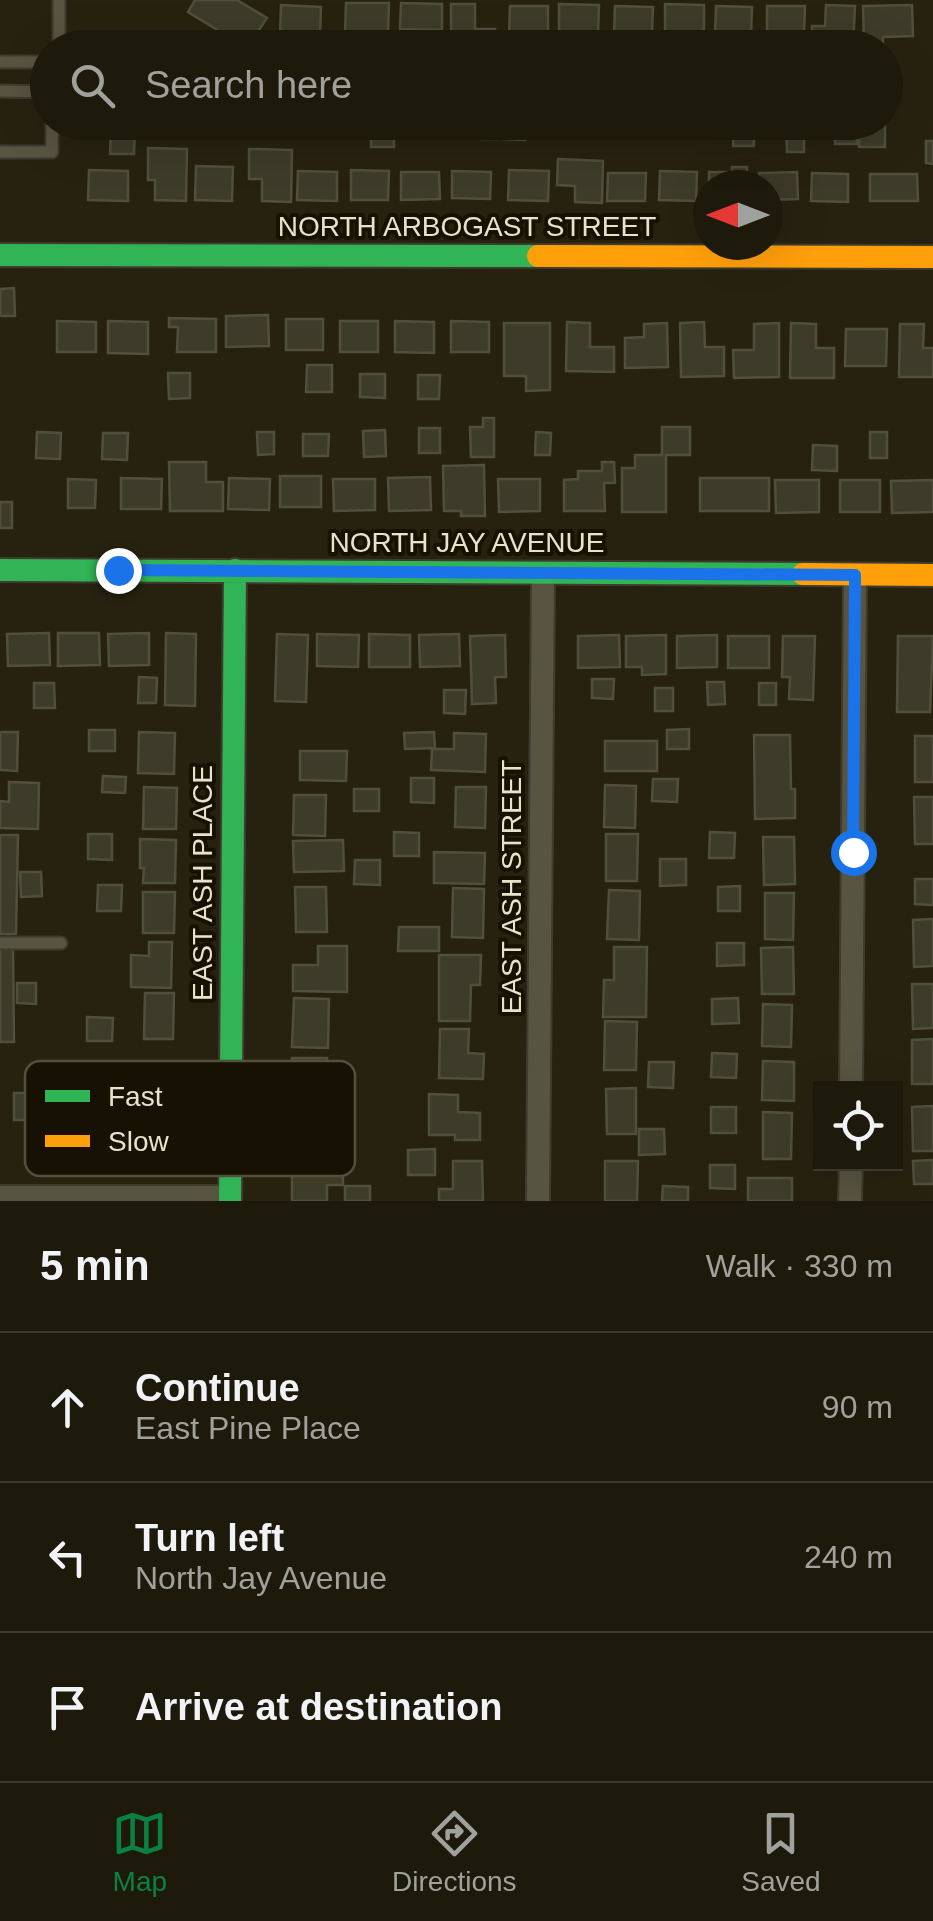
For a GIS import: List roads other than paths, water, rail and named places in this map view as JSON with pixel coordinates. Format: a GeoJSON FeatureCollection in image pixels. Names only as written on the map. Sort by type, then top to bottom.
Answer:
{"type":"FeatureCollection","features":[{"type":"Feature","properties":{"kind":"street","name":"NORTH ARBOGAST STREET"},"geometry":{"type":"LineString","coordinates":[[0,255],[933,257]]}},
{"type":"Feature","properties":{"kind":"street","name":"NORTH JAY AVENUE"},"geometry":{"type":"LineString","coordinates":[[0,570],[933,575]]}},
{"type":"Feature","properties":{"kind":"street","name":"EAST ASH PLACE"},"geometry":{"type":"LineString","coordinates":[[231,1061],[235,570]]}},
{"type":"Feature","properties":{"kind":"street","name":"EAST ASH STREET"},"geometry":{"type":"LineString","coordinates":[[538,1201],[543,573]]}},
{"type":"Feature","properties":{"kind":"street"},"geometry":{"type":"LineString","coordinates":[[851,1081],[855,575]]}},
{"type":"Feature","properties":{"kind":"street"},"geometry":{"type":"LineString","coordinates":[[850,1171],[850,1201]]}},
{"type":"Feature","properties":{"kind":"street"},"geometry":{"type":"LineString","coordinates":[[0,1197],[230,1199]]}},
{"type":"Feature","properties":{"kind":"lane"},"geometry":{"type":"LineString","coordinates":[[59,0],[59,30]]}},
{"type":"Feature","properties":{"kind":"lane"},"geometry":{"type":"LineString","coordinates":[[0,62],[30,62]]}},
{"type":"Feature","properties":{"kind":"lane"},"geometry":{"type":"LineString","coordinates":[[0,92],[30,92]]}},
{"type":"Feature","properties":{"kind":"lane"},"geometry":{"type":"LineString","coordinates":[[0,152],[52,152],[52,140]]}},
{"type":"Feature","properties":{"kind":"lane"},"geometry":{"type":"LineString","coordinates":[[0,943],[61,944]]}}]}
